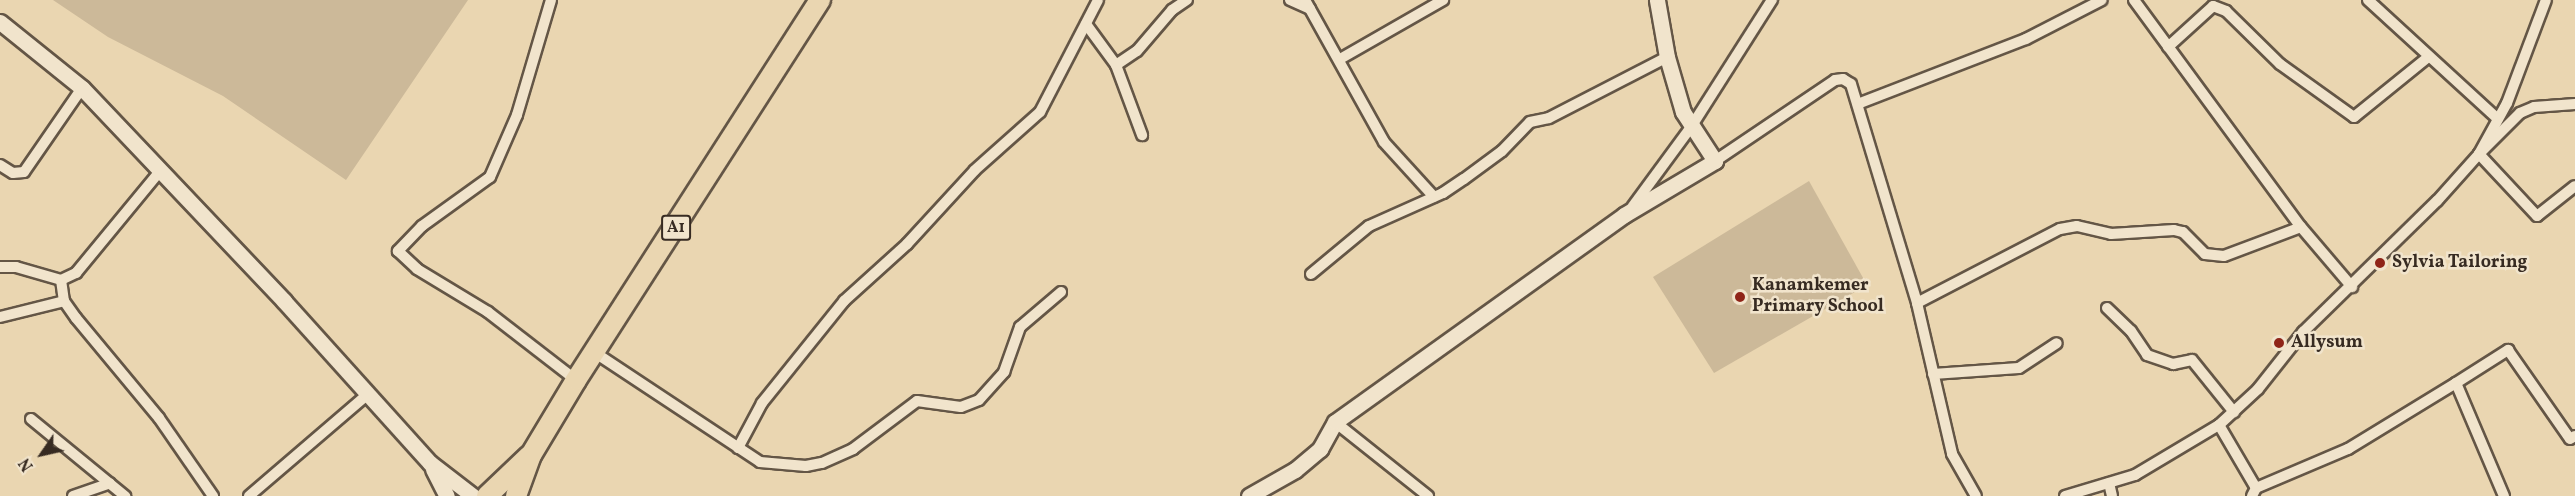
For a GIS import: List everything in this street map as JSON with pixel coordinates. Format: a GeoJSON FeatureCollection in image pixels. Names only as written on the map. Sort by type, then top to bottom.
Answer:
{"type":"FeatureCollection","features":[{"type":"Feature","properties":{"kind":"highway","name":"A1"},"geometry":{"type":"LineString","coordinates":[[516,496],[531,454],[576,380],[820,0]]}},
{"type":"Feature","properties":{"kind":"highway","name":"A1"},"geometry":{"type":"LineString","coordinates":[[487,496],[531,454]]}},
{"type":"Feature","properties":{"kind":"street"},"geometry":{"type":"LineString","coordinates":[[551,0],[517,115],[490,177],[422,226],[398,251],[417,269],[488,312],[576,380]]}},
{"type":"Feature","properties":{"kind":"street"},"geometry":{"type":"LineString","coordinates":[[738,448],[762,403],[844,301],[907,244],[975,170],[1040,112],[1098,0]]}},
{"type":"Feature","properties":{"kind":"street"},"geometry":{"type":"LineString","coordinates":[[1116,65],[1137,51],[1172,10],[1187,0]]}},
{"type":"Feature","properties":{"kind":"street"},"geometry":{"type":"LineString","coordinates":[[1290,0],[1308,5],[1384,142],[1434,197]]}},
{"type":"Feature","properties":{"kind":"street"},"geometry":{"type":"LineString","coordinates":[[1340,59],[1443,0]]}},
{"type":"Feature","properties":{"kind":"street"},"geometry":{"type":"LineString","coordinates":[[1657,0],[1666,57],[1691,127],[1715,162]]}},
{"type":"Feature","properties":{"kind":"street"},"geometry":{"type":"LineString","coordinates":[[1624,215],[1651,186],[1772,0]]}},
{"type":"Feature","properties":{"kind":"street"},"geometry":{"type":"LineString","coordinates":[[1860,103],[2026,39],[2102,0]]}},
{"type":"Feature","properties":{"kind":"street"},"geometry":{"type":"LineString","coordinates":[[2134,0],[2301,227],[2352,287]]}},
{"type":"Feature","properties":{"kind":"street"},"geometry":{"type":"LineString","coordinates":[[2368,0],[2427,58],[2498,119]]}},
{"type":"Feature","properties":{"kind":"street"},"geometry":{"type":"LineString","coordinates":[[2479,154],[2498,119],[2526,57],[2546,0]]}},
{"type":"Feature","properties":{"kind":"street"},"geometry":{"type":"LineString","coordinates":[[2168,47],[2212,6],[2226,11],[2280,64],[2354,117],[2427,58]]}},
{"type":"Feature","properties":{"kind":"street"},"geometry":{"type":"LineString","coordinates":[[0,22],[82,88],[161,170],[430,463],[473,496]]}},
{"type":"Feature","properties":{"kind":"street"},"geometry":{"type":"LineString","coordinates":[[1086,24],[1116,65],[1142,135]]}},
{"type":"Feature","properties":{"kind":"street"},"geometry":{"type":"LineString","coordinates":[[1311,274],[1369,226],[1434,197],[1502,151],[1530,122],[1549,118],[1666,57]]}},
{"type":"Feature","properties":{"kind":"street"},"geometry":{"type":"LineString","coordinates":[[1250,496],[1295,470],[1320,449],[1335,422],[1624,215],[1715,162],[1839,79],[1851,84],[1860,103],[1917,303],[1952,454],[1976,496]]}},
{"type":"Feature","properties":{"kind":"street"},"geometry":{"type":"LineString","coordinates":[[0,165],[13,173],[24,172],[82,88]]}},
{"type":"Feature","properties":{"kind":"street"},"geometry":{"type":"LineString","coordinates":[[2065,496],[2079,489],[2135,475],[2220,425],[2280,365],[2303,332],[2352,287],[2520,113],[2534,107],[2575,104]]}},
{"type":"Feature","properties":{"kind":"street"},"geometry":{"type":"LineString","coordinates":[[2479,154],[2537,216],[2575,186]]}},
{"type":"Feature","properties":{"kind":"street"},"geometry":{"type":"LineString","coordinates":[[0,267],[16,267],[61,280],[76,273],[161,170]]}},
{"type":"Feature","properties":{"kind":"street"},"geometry":{"type":"LineString","coordinates":[[1917,303],[2060,229],[2078,226],[2111,234],[2174,230],[2183,232],[2205,254],[2224,256],[2301,227]]}},
{"type":"Feature","properties":{"kind":"street"},"geometry":{"type":"LineString","coordinates":[[61,280],[64,301],[159,418],[213,496]]}},
{"type":"Feature","properties":{"kind":"street"},"geometry":{"type":"LineString","coordinates":[[594,352],[738,448],[768,464],[786,467],[822,464],[853,449],[917,401],[961,407],[979,399],[1004,372],[1020,327],[1061,292]]}},
{"type":"Feature","properties":{"kind":"street"},"geometry":{"type":"LineString","coordinates":[[0,317],[64,301]]}},
{"type":"Feature","properties":{"kind":"street"},"geometry":{"type":"LineString","coordinates":[[2107,308],[2131,331],[2147,355],[2173,364],[2192,360],[2234,412]]}},
{"type":"Feature","properties":{"kind":"street"},"geometry":{"type":"LineString","coordinates":[[1933,374],[2019,368],[2056,343]]}},
{"type":"Feature","properties":{"kind":"street"},"geometry":{"type":"LineString","coordinates":[[2220,425],[2254,492],[2348,449],[2508,350],[2570,439],[2575,436]]}},
{"type":"Feature","properties":{"kind":"street"},"geometry":{"type":"LineString","coordinates":[[2456,383],[2504,496]]}},
{"type":"Feature","properties":{"kind":"street"},"geometry":{"type":"LineString","coordinates":[[249,496],[367,395]]}},
{"type":"Feature","properties":{"kind":"street"},"geometry":{"type":"LineString","coordinates":[[32,419],[124,496]]}},
{"type":"Feature","properties":{"kind":"street"},"geometry":{"type":"LineString","coordinates":[[1335,422],[1427,496]]}},
{"type":"Feature","properties":{"kind":"street"},"geometry":{"type":"LineString","coordinates":[[430,463],[447,496]]}},
{"type":"Feature","properties":{"kind":"street"},"geometry":{"type":"LineString","coordinates":[[73,496],[110,483]]}},
{"type":"Feature","properties":{"kind":"street"},"geometry":{"type":"LineString","coordinates":[[2109,483],[2112,496]]}},
{"type":"Feature","properties":{"kind":"shaded area"},"geometry":{"type":"Polygon","coordinates":[[[53,0],[468,0],[346,180],[223,96],[108,37],[53,0]]]}},
{"type":"Feature","properties":{"kind":"shaded area"},"geometry":{"type":"Polygon","coordinates":[[[1809,181],[1867,285],[1714,373],[1653,277],[1809,181]]]}},
{"type":"Feature","properties":{"kind":"place","name":"Sylvia Tailoring"},"geometry":{"type":"Point","coordinates":[2380,263]}},
{"type":"Feature","properties":{"kind":"place","name":"Kanamkemer Primary School"},"geometry":{"type":"Point","coordinates":[1740,297]}},
{"type":"Feature","properties":{"kind":"place","name":"Allysum"},"geometry":{"type":"Point","coordinates":[2279,343]}}]}
